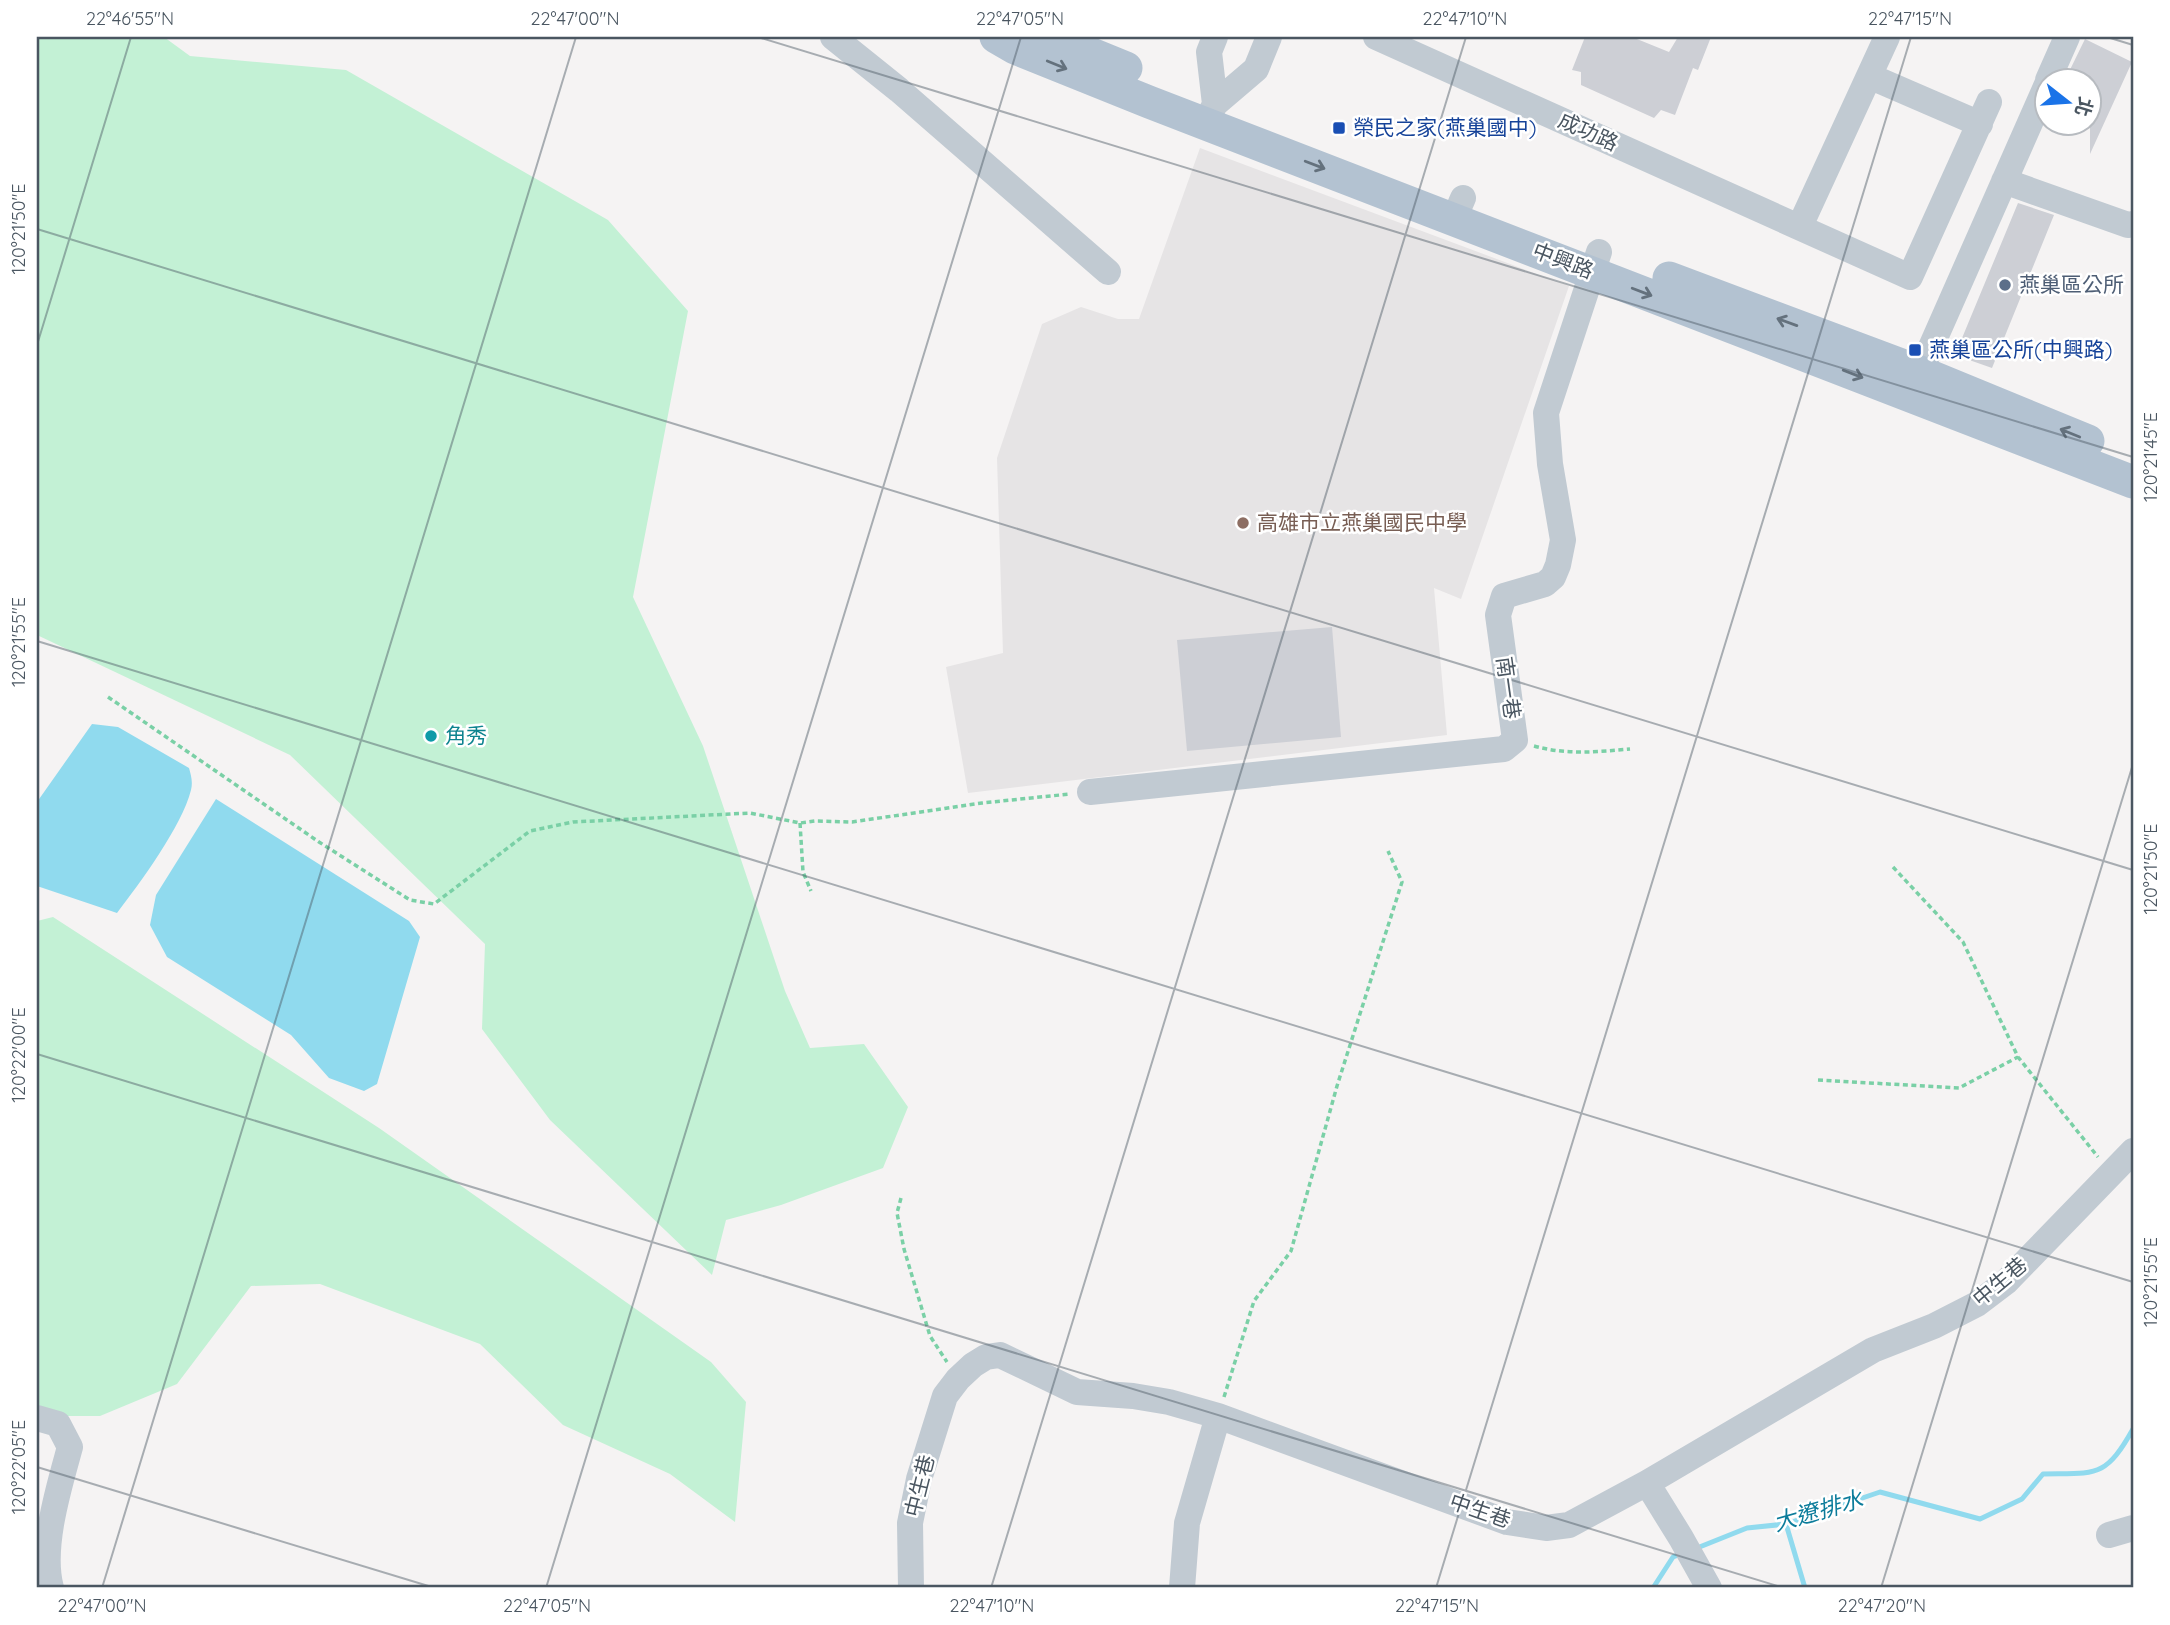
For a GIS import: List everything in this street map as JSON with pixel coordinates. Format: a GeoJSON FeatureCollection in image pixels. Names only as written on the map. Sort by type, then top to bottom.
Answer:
{"type":"FeatureCollection","features":[{"type":"Feature","properties":{"kind":"main road","name":"中興路"},"geometry":{"type":"LineString","coordinates":[[996,37],[1015,48],[1210,114],[1596,262],[2133,482]]}},
{"type":"Feature","properties":{"kind":"main road","name":"中興路"},"geometry":{"type":"LineString","coordinates":[[1050,37],[1210,114]]}},
{"type":"Feature","properties":{"kind":"main road","name":"中興路"},"geometry":{"type":"LineString","coordinates":[[1596,262],[1920,372],[2133,459]]}},
{"type":"Feature","properties":{"kind":"lane"},"geometry":{"type":"LineString","coordinates":[[833,37],[899,90],[1038,214],[1108,272]]}},
{"type":"Feature","properties":{"kind":"lane"},"geometry":{"type":"LineString","coordinates":[[1210,114],[1209,52],[1215,37]]}},
{"type":"Feature","properties":{"kind":"lane"},"geometry":{"type":"LineString","coordinates":[[1210,114],[1256,69],[1269,37]]}},
{"type":"Feature","properties":{"kind":"lane","name":"成功路"},"geometry":{"type":"LineString","coordinates":[[1376,37],[1910,277],[1984,113],[1869,76]]}},
{"type":"Feature","properties":{"kind":"lane"},"geometry":{"type":"LineString","coordinates":[[1800,226],[1887,37]]}},
{"type":"Feature","properties":{"kind":"lane"},"geometry":{"type":"LineString","coordinates":[[2054,66],[2067,37]]}},
{"type":"Feature","properties":{"kind":"lane"},"geometry":{"type":"LineString","coordinates":[[1920,372],[2034,113]]}},
{"type":"Feature","properties":{"kind":"lane"},"geometry":{"type":"LineString","coordinates":[[2004,181],[2127,225],[2133,224]]}},
{"type":"Feature","properties":{"kind":"lane","name":"南一巷"},"geometry":{"type":"LineString","coordinates":[[1090,792],[1504,749],[1515,740],[1498,615],[1504,596],[1545,584],[1553,577],[1558,565],[1563,540],[1550,464],[1546,413],[1596,262]]}},
{"type":"Feature","properties":{"kind":"lane","name":"中生巷"},"geometry":{"type":"LineString","coordinates":[[911,1588],[910,1523],[919,1479],[945,1396],[972,1365],[986,1357],[1000,1355],[1077,1392],[1169,1402],[1218,1416],[1507,1522],[1546,1528],[1569,1525],[1647,1483],[1873,1350],[1934,1326],[1977,1304],[2006,1282],[2133,1151]]}},
{"type":"Feature","properties":{"kind":"lane"},"geometry":{"type":"LineString","coordinates":[[1182,1588],[1187,1523],[1218,1416]]}},
{"type":"Feature","properties":{"kind":"lane"},"geometry":{"type":"LineString","coordinates":[[37,1418],[58,1424],[70,1447],[60,1482],[48,1548],[46,1569],[51,1588]]}},
{"type":"Feature","properties":{"kind":"lane"},"geometry":{"type":"LineString","coordinates":[[1647,1483],[1704,1581]]}},
{"type":"Feature","properties":{"kind":"path"},"geometry":{"type":"LineString","coordinates":[[108,696],[319,842],[410,900],[434,904],[530,831],[573,822],[750,813],[800,823],[852,822],[982,803],[1090,792]]}},
{"type":"Feature","properties":{"kind":"path"},"geometry":{"type":"LineString","coordinates":[[1515,740],[1555,752],[1598,752],[1630,748]]}},
{"type":"Feature","properties":{"kind":"path"},"geometry":{"type":"LineString","coordinates":[[800,823],[803,872],[811,891]]}},
{"type":"Feature","properties":{"kind":"path"},"geometry":{"type":"LineString","coordinates":[[1218,1416],[1254,1301],[1291,1251],[1337,1086],[1402,882],[1388,851]]}},
{"type":"Feature","properties":{"kind":"path"},"geometry":{"type":"LineString","coordinates":[[1893,867],[1963,942],[2018,1057],[2110,1175]]}},
{"type":"Feature","properties":{"kind":"path"},"geometry":{"type":"LineString","coordinates":[[1818,1080],[1959,1088],[2018,1057]]}},
{"type":"Feature","properties":{"kind":"path"},"geometry":{"type":"LineString","coordinates":[[901,1198],[897,1213],[904,1249],[930,1336],[958,1379]]}},
{"type":"Feature","properties":{"kind":"shaded area","name":"高雄市立燕巢國民中學"},"geometry":{"type":"Polygon","coordinates":[[[1200,148],[1569,286],[1461,599],[1434,588],[1447,735],[968,793],[946,667],[1003,653],[997,458],[1042,324],[1081,307],[1118,319],[1139,319],[1200,148]]]}},
{"type":"Feature","properties":{"kind":"green space"},"geometry":{"type":"Polygon","coordinates":[[[37,37],[164,37],[190,56],[346,70],[608,220],[688,311],[633,597],[703,746],[785,991],[810,1048],[864,1044],[908,1107],[883,1168],[781,1205],[726,1220],[712,1275],[550,1120],[482,1029],[485,944],[290,755],[37,635],[37,37]]]}},
{"type":"Feature","properties":{"kind":"green space"},"geometry":{"type":"Polygon","coordinates":[[[53,917],[379,1128],[711,1362],[746,1402],[735,1522],[670,1474],[563,1425],[480,1344],[320,1284],[251,1286],[177,1384],[100,1416],[60,1416],[37,1408],[37,921],[53,917]]]}},
{"type":"Feature","properties":{"kind":"water"},"geometry":{"type":"Polygon","coordinates":[[[92,724],[118,727],[189,768],[192,779],[186,804],[170,837],[117,913],[37,886],[37,802],[92,724]]]}},
{"type":"Feature","properties":{"kind":"water"},"geometry":{"type":"Polygon","coordinates":[[[216,799],[409,921],[420,937],[377,1084],[364,1091],[329,1078],[291,1035],[167,957],[150,925],[156,895],[216,799]]]}},
{"type":"Feature","properties":{"kind":"building"},"geometry":{"type":"Polygon","coordinates":[[[1585,37],[1632,37],[1669,52],[1678,37],[1711,37],[1698,70],[1693,68],[1675,115],[1661,110],[1654,118],[1581,85],[1581,72],[1572,70],[1585,37]]]}},
{"type":"Feature","properties":{"kind":"building"},"geometry":{"type":"Polygon","coordinates":[[[2085,39],[2132,62],[2104,123],[2104,66],[2072,66],[2085,39]]]}},
{"type":"Feature","properties":{"kind":"building"},"geometry":{"type":"Polygon","coordinates":[[[2090,136],[2098,136],[2090,154],[2090,136]]]}},
{"type":"Feature","properties":{"kind":"building","name":"燕巢區公所"},"geometry":{"type":"Polygon","coordinates":[[[2018,203],[2054,215],[1992,368],[1955,355],[2018,203]]]}},
{"type":"Feature","properties":{"kind":"building"},"geometry":{"type":"Polygon","coordinates":[[[1332,627],[1341,737],[1187,751],[1177,640],[1332,627]]]}},
{"type":"Feature","properties":{"kind":"waterway","name":"大遼排水"},"geometry":{"type":"LineString","coordinates":[[1697,1548],[1747,1528],[1786,1524],[1880,1492],[1980,1519],[2022,1499],[2043,1474],[2087,1473],[2106,1465],[2115,1457],[2133,1429]]}},
{"type":"Feature","properties":{"kind":"waterway"},"geometry":{"type":"LineString","coordinates":[[1786,1524],[1805,1588]]}},
{"type":"Feature","properties":{"kind":"waterway","name":"大遼排水"},"geometry":{"type":"LineString","coordinates":[[1653,1588],[1673,1557],[1681,1554]]}},
{"type":"Feature","properties":{"kind":"place","name":"榮民之家(燕巢國中)"},"geometry":{"type":"Point","coordinates":[1339,128]}},
{"type":"Feature","properties":{"kind":"place","name":"燕巢區公所"},"geometry":{"type":"Point","coordinates":[2005,285]}},
{"type":"Feature","properties":{"kind":"place","name":"燕巢區公所(中興路)"},"geometry":{"type":"Point","coordinates":[1915,350]}},
{"type":"Feature","properties":{"kind":"place","name":"高雄市立燕巢國民中學"},"geometry":{"type":"Point","coordinates":[1243,523]}},
{"type":"Feature","properties":{"kind":"place","name":"角秀"},"geometry":{"type":"Point","coordinates":[431,736]}}]}
